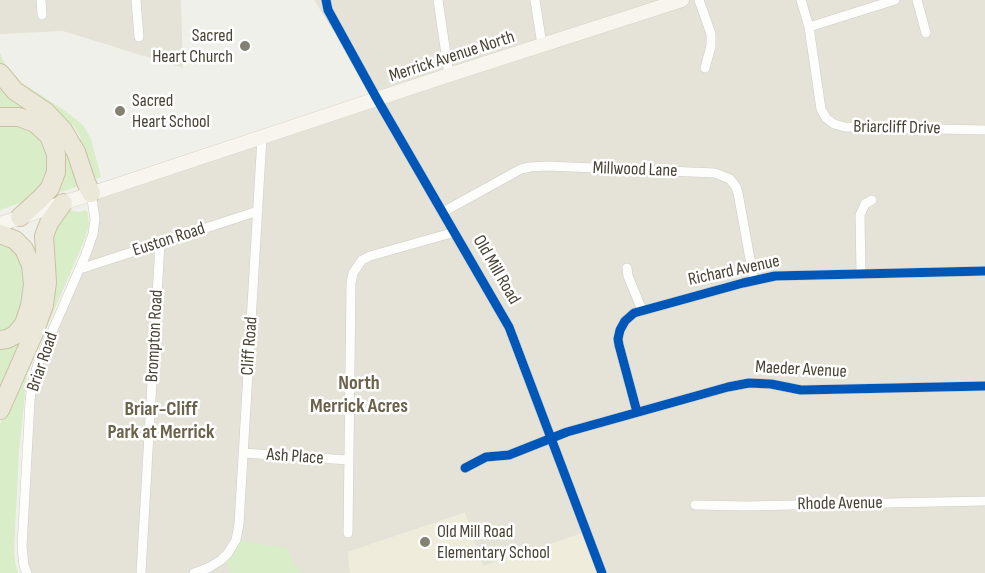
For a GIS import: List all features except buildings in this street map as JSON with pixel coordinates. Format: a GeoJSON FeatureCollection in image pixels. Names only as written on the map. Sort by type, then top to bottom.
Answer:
{"type":"FeatureCollection","features":[{"type":"Feature","properties":{"kind":"highway"},"geometry":{"type":"LineString","coordinates":[[0,74],[8,85],[46,112],[63,130],[76,152],[91,193]]}},
{"type":"Feature","properties":{"kind":"highway"},"geometry":{"type":"LineString","coordinates":[[0,117],[19,117],[36,123],[49,136],[56,154],[56,172],[50,188],[20,217]]}},
{"type":"Feature","properties":{"kind":"highway"},"geometry":{"type":"LineString","coordinates":[[0,410],[44,305],[47,282],[44,236],[48,223],[63,203]]}},
{"type":"Feature","properties":{"kind":"highway"},"geometry":{"type":"LineString","coordinates":[[0,234],[15,240],[24,249],[31,264],[33,284],[30,306],[24,324],[15,335],[0,340]]}},
{"type":"Feature","properties":{"kind":"main road","name":"Merrick Avenue North"},"geometry":{"type":"LineString","coordinates":[[0,224],[682,0]]}},
{"type":"Feature","properties":{"kind":"street"},"geometry":{"type":"LineString","coordinates":[[41,0],[42,15]]}},
{"type":"Feature","properties":{"kind":"street"},"geometry":{"type":"LineString","coordinates":[[136,0],[139,37]]}},
{"type":"Feature","properties":{"kind":"street","name":"Old Mill Road"},"geometry":{"type":"LineString","coordinates":[[326,0],[328,10],[377,99],[509,327],[602,573]]}},
{"type":"Feature","properties":{"kind":"street"},"geometry":{"type":"LineString","coordinates":[[438,0],[449,75]]}},
{"type":"Feature","properties":{"kind":"street"},"geometry":{"type":"LineString","coordinates":[[535,0],[542,45]]}},
{"type":"Feature","properties":{"kind":"street"},"geometry":{"type":"LineString","coordinates":[[699,0],[711,34],[711,46],[705,68]]}},
{"type":"Feature","properties":{"kind":"street","name":"Briarcliff Drive"},"geometry":{"type":"LineString","coordinates":[[801,0],[810,27],[821,109],[826,118],[834,124],[845,127],[985,130]]}},
{"type":"Feature","properties":{"kind":"street"},"geometry":{"type":"LineString","coordinates":[[810,27],[895,0]]}},
{"type":"Feature","properties":{"kind":"street"},"geometry":{"type":"LineString","coordinates":[[917,0],[926,33]]}},
{"type":"Feature","properties":{"kind":"street","name":"Cliff Road"},"geometry":{"type":"LineString","coordinates":[[194,573],[208,568],[228,553],[236,540],[239,524],[262,137]]}},
{"type":"Feature","properties":{"kind":"street","name":"Millwood Lane"},"geometry":{"type":"LineString","coordinates":[[443,212],[530,167],[715,173],[730,180],[736,187],[754,281]]}},
{"type":"Feature","properties":{"kind":"street","name":"Briar Road"},"geometry":{"type":"LineString","coordinates":[[27,573],[22,558],[22,547],[32,384],[38,364],[93,234],[95,219],[91,193]]}},
{"type":"Feature","properties":{"kind":"street"},"geometry":{"type":"LineString","coordinates":[[861,274],[860,215],[865,204],[872,200]]}},
{"type":"Feature","properties":{"kind":"street","name":"Euston Road"},"geometry":{"type":"LineString","coordinates":[[80,269],[258,211]]}},
{"type":"Feature","properties":{"kind":"street"},"geometry":{"type":"LineString","coordinates":[[348,533],[352,273],[362,260],[369,256],[455,232]]}},
{"type":"Feature","properties":{"kind":"street","name":"Brompton Road"},"geometry":{"type":"LineString","coordinates":[[141,573],[160,243]]}},
{"type":"Feature","properties":{"kind":"street"},"geometry":{"type":"LineString","coordinates":[[627,268],[642,310]]}},
{"type":"Feature","properties":{"kind":"street","name":"Richard Avenue"},"geometry":{"type":"LineString","coordinates":[[637,412],[618,339],[625,321],[642,310],[743,283],[786,276],[985,271]]}},
{"type":"Feature","properties":{"kind":"street","name":"Maeder Avenue"},"geometry":{"type":"LineString","coordinates":[[465,468],[486,457],[509,455],[567,432],[749,383],[771,384],[801,390],[985,386]]}},
{"type":"Feature","properties":{"kind":"street","name":"Ash Place"},"geometry":{"type":"LineString","coordinates":[[243,453],[348,460]]}},
{"type":"Feature","properties":{"kind":"street","name":"Rhode Avenue"},"geometry":{"type":"LineString","coordinates":[[696,505],[758,506],[985,501]]}},
{"type":"Feature","properties":{"kind":"shaded area"},"geometry":{"type":"Polygon","coordinates":[[[0,0],[181,0],[183,68],[63,31],[0,34],[0,0]]]}},
{"type":"Feature","properties":{"kind":"shaded area"},"geometry":{"type":"Polygon","coordinates":[[[314,0],[985,0],[985,573],[597,573],[583,533],[483,567],[464,513],[348,552],[350,573],[27,573],[24,566],[31,393],[93,234],[91,193],[376,99],[314,0]]]}},
{"type":"Feature","properties":{"kind":"shaded area","name":"Old Mill Road Elementary School"},"geometry":{"type":"Polygon","coordinates":[[[465,513],[483,566],[584,533],[597,573],[350,573],[348,552],[465,513]]]}},
{"type":"Feature","properties":{"kind":"green space"},"geometry":{"type":"Polygon","coordinates":[[[0,53],[6,67],[19,81],[83,125],[91,139],[101,177],[91,178],[76,141],[81,138],[74,127],[18,87],[7,76],[0,63],[0,53]]]}},
{"type":"Feature","properties":{"kind":"green space"},"geometry":{"type":"Polygon","coordinates":[[[0,80],[67,142],[79,186],[49,196],[58,179],[38,118],[16,108],[0,113],[0,80]]]}},
{"type":"Feature","properties":{"kind":"green space"},"geometry":{"type":"Polygon","coordinates":[[[16,120],[40,132],[52,152],[42,188],[23,202],[0,210],[0,122],[16,120]]]}},
{"type":"Feature","properties":{"kind":"green space"},"geometry":{"type":"Polygon","coordinates":[[[70,210],[79,212],[86,210],[89,226],[27,373],[19,453],[14,550],[18,573],[0,573],[0,424],[47,311],[49,237],[62,217],[70,210]]]}},
{"type":"Feature","properties":{"kind":"green space"},"geometry":{"type":"Polygon","coordinates":[[[0,241],[11,242],[28,280],[17,325],[0,333],[0,241]]]}},
{"type":"Feature","properties":{"kind":"green space"},"geometry":{"type":"Polygon","coordinates":[[[27,338],[0,403],[0,344],[27,338]]]}},
{"type":"Feature","properties":{"kind":"green space"},"geometry":{"type":"Polygon","coordinates":[[[236,540],[288,548],[294,565],[302,573],[231,573],[224,557],[236,540]]]}},
{"type":"Feature","properties":{"kind":"cycle path"},"geometry":{"type":"LineString","coordinates":[[326,0],[328,10],[377,99],[509,327],[602,573]]}},
{"type":"Feature","properties":{"kind":"cycle path"},"geometry":{"type":"LineString","coordinates":[[637,412],[618,339],[625,321],[634,313],[775,276],[985,271]]}},
{"type":"Feature","properties":{"kind":"cycle path"},"geometry":{"type":"LineString","coordinates":[[465,468],[486,457],[509,455],[567,432],[749,383],[771,384],[801,390],[985,386]]}},
{"type":"Feature","properties":{"kind":"place","name":"Sacred Heart Church"},"geometry":{"type":"Point","coordinates":[245,46]}},
{"type":"Feature","properties":{"kind":"place","name":"Sacred Heart School"},"geometry":{"type":"Point","coordinates":[120,111]}},
{"type":"Feature","properties":{"kind":"place","name":"Old Mill Road Elementary School"},"geometry":{"type":"Point","coordinates":[425,542]}},
{"type":"Feature","properties":{"kind":"district","name":"North Merrick Acres"},"geometry":{"type":"Point","coordinates":[359,396]}},
{"type":"Feature","properties":{"kind":"district","name":"Briar-Cliff Park at Merrick"},"geometry":{"type":"Point","coordinates":[161,422]}}]}
